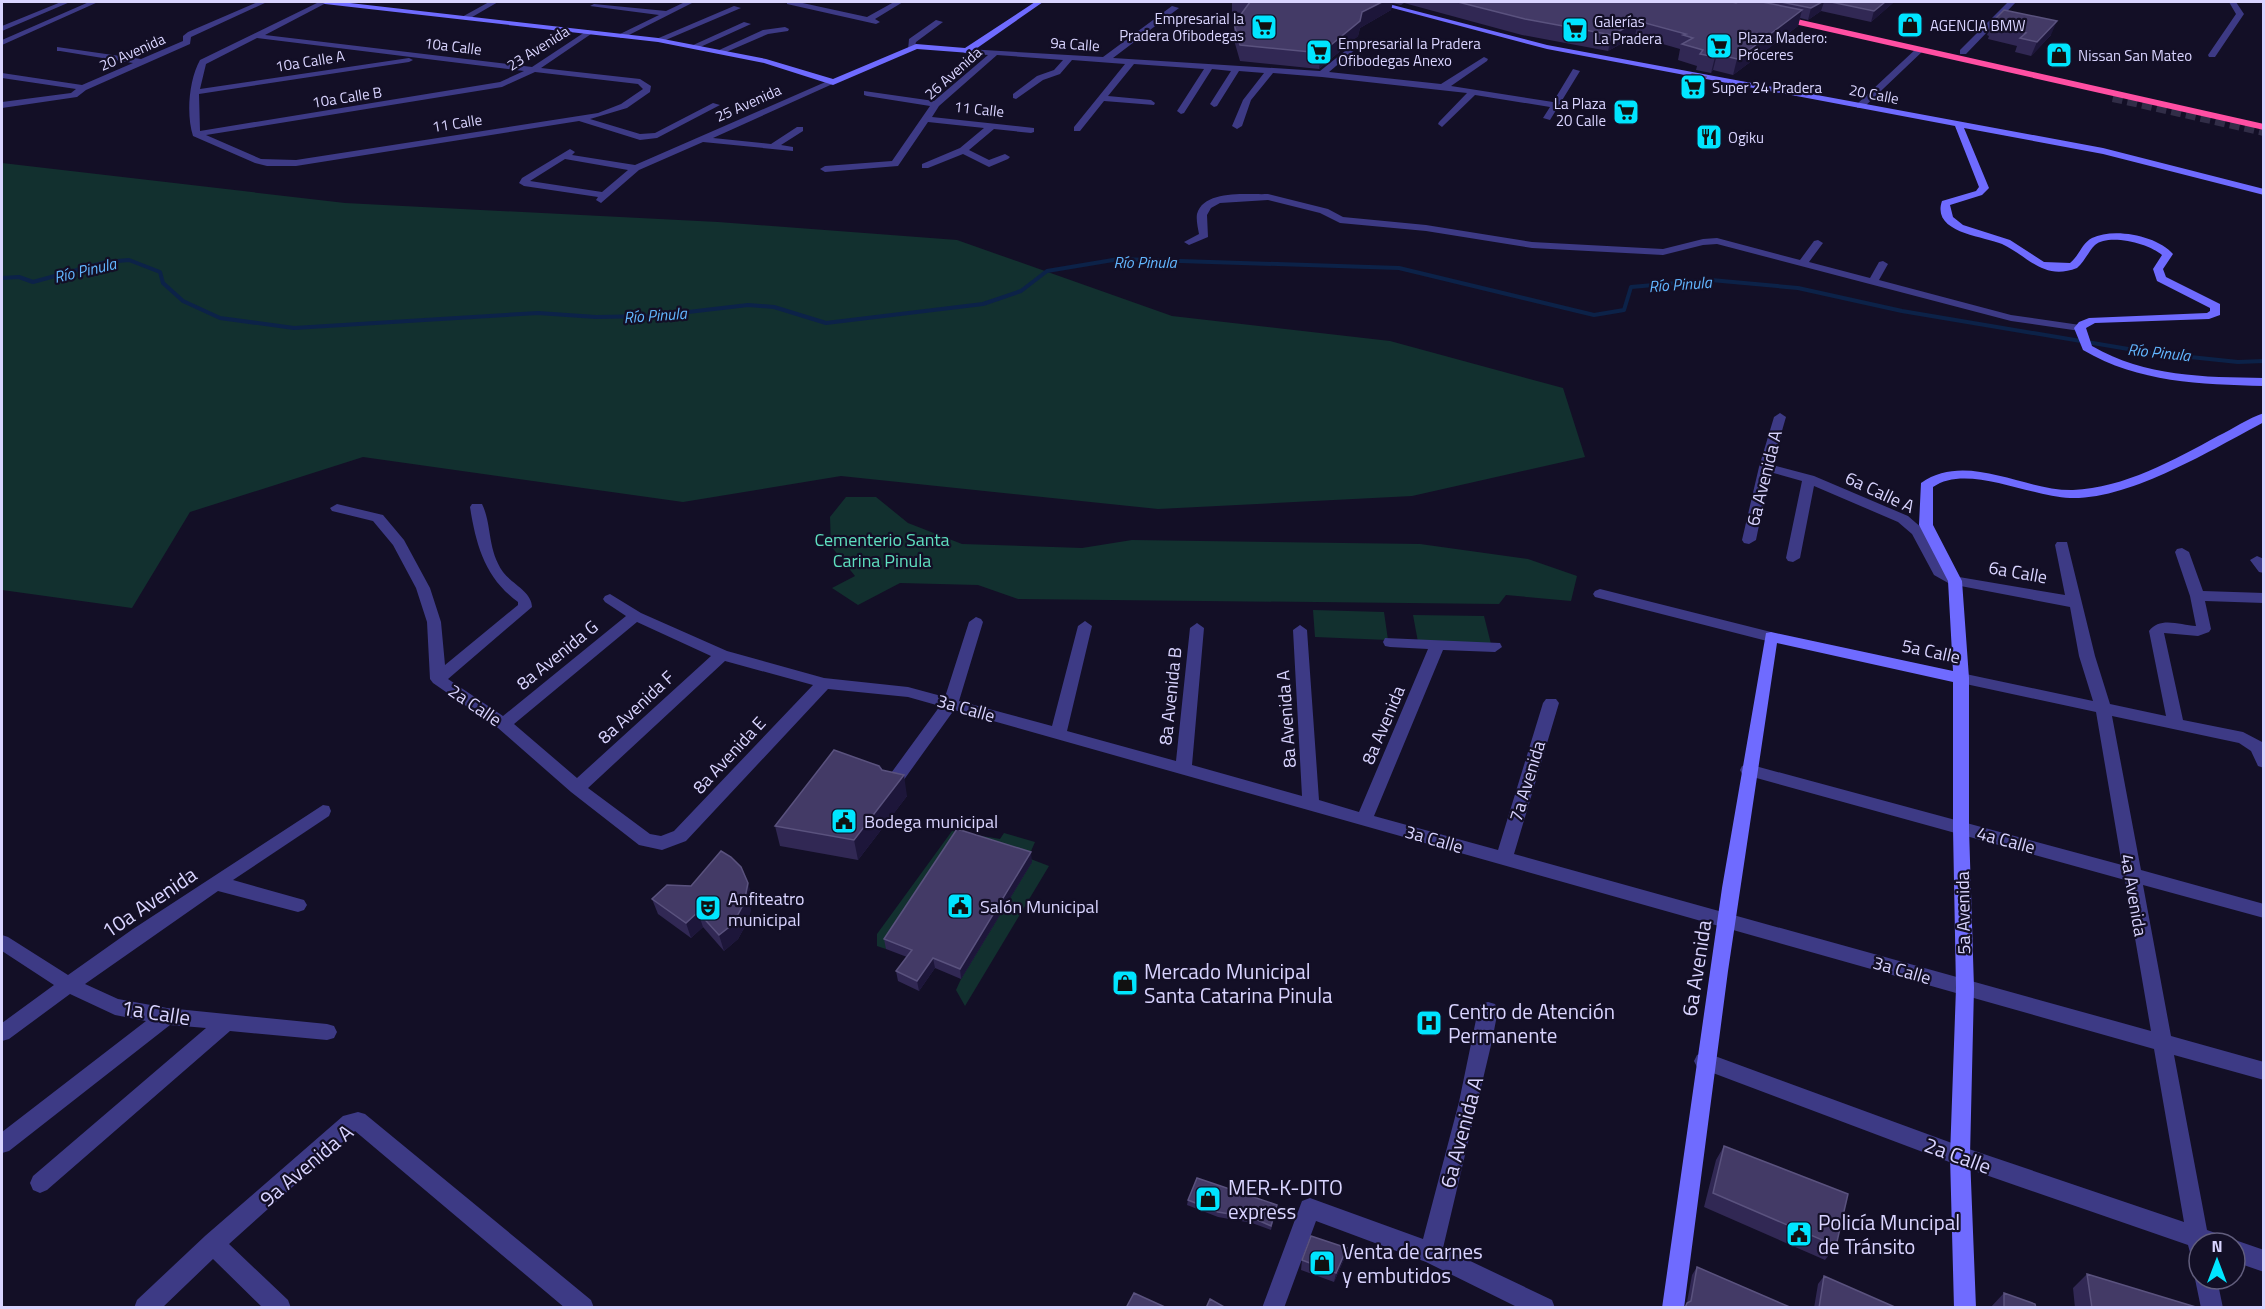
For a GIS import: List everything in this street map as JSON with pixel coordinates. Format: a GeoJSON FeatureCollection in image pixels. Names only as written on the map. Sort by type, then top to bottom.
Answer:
{"type":"FeatureCollection","features":[{"type":"Feature","properties":{"kind":"highway"},"geometry":{"type":"LineString","coordinates":[[1772,9],[2172,98]]}},
{"type":"Feature","properties":{"kind":"highway"},"geometry":{"type":"LineString","coordinates":[[1759,13],[2264,127]]}},
{"type":"Feature","properties":{"kind":"highway"},"geometry":{"type":"LineString","coordinates":[[2009,62],[2264,122]]}},
{"type":"Feature","properties":{"kind":"highway"},"geometry":{"type":"LineString","coordinates":[[2070,83],[2113,97]]}},
{"type":"Feature","properties":{"kind":"street"},"geometry":{"type":"LineString","coordinates":[[2,29],[66,2]]}},
{"type":"Feature","properties":{"kind":"street"},"geometry":{"type":"LineString","coordinates":[[2,43],[94,2]]}},
{"type":"Feature","properties":{"kind":"street","name":"20 Avenida"},"geometry":{"type":"LineString","coordinates":[[2,105],[73,95],[83,88],[187,42],[187,36],[191,34],[263,2]]}},
{"type":"Feature","properties":{"kind":"street"},"geometry":{"type":"LineString","coordinates":[[196,134],[196,92],[203,62],[324,2],[658,40],[721,51],[832,82]]}},
{"type":"Feature","properties":{"kind":"street"},"geometry":{"type":"LineString","coordinates":[[464,18],[494,2]]}},
{"type":"Feature","properties":{"kind":"street"},"geometry":{"type":"LineString","coordinates":[[623,36],[690,2]]}},
{"type":"Feature","properties":{"kind":"street"},"geometry":{"type":"LineString","coordinates":[[790,2],[872,21],[898,2]]}},
{"type":"Feature","properties":{"kind":"street","name":"26 Avenida"},"geometry":{"type":"LineString","coordinates":[[967,51],[1039,2]]}},
{"type":"Feature","properties":{"kind":"street","name":"20 Calle"},"geometry":{"type":"LineString","coordinates":[[1374,2],[1558,49],[2103,150],[2264,192]]}},
{"type":"Feature","properties":{"kind":"street"},"geometry":{"type":"LineString","coordinates":[[1963,52],[2012,2]]}},
{"type":"Feature","properties":{"kind":"street"},"geometry":{"type":"LineString","coordinates":[[2212,55],[2240,14],[2233,2]]}},
{"type":"Feature","properties":{"kind":"street"},"geometry":{"type":"LineString","coordinates":[[597,4],[663,14]]}},
{"type":"Feature","properties":{"kind":"street"},"geometry":{"type":"LineString","coordinates":[[658,40],[737,8]]}},
{"type":"Feature","properties":{"kind":"street"},"geometry":{"type":"LineString","coordinates":[[1105,60],[1175,8]]}},
{"type":"Feature","properties":{"kind":"street"},"geometry":{"type":"LineString","coordinates":[[913,47],[912,42],[939,22]]}},
{"type":"Feature","properties":{"kind":"street"},"geometry":{"type":"LineString","coordinates":[[694,46],[747,24]]}},
{"type":"Feature","properties":{"kind":"street"},"geometry":{"type":"LineString","coordinates":[[721,51],[766,32],[785,29]]}},
{"type":"Feature","properties":{"kind":"street","name":"23 Avenida"},"geometry":{"type":"LineString","coordinates":[[502,84],[534,69],[588,32]]}},
{"type":"Feature","properties":{"kind":"street","name":"10a Calle"},"geometry":{"type":"LineString","coordinates":[[257,36],[645,84],[647,90],[624,106],[580,119]]}},
{"type":"Feature","properties":{"kind":"street"},"geometry":{"type":"LineString","coordinates":[[1322,74],[1360,41]]}},
{"type":"Feature","properties":{"kind":"street","name":"9a Calle"},"geometry":{"type":"LineString","coordinates":[[913,47],[1322,74],[1443,87],[1555,105]]}},
{"type":"Feature","properties":{"kind":"street","name":"25 Avenida"},"geometry":{"type":"LineString","coordinates":[[562,156],[525,180],[524,183],[603,198],[636,168],[913,47]]}},
{"type":"Feature","properties":{"kind":"street"},"geometry":{"type":"LineString","coordinates":[[60,49],[144,62]]}},
{"type":"Feature","properties":{"kind":"street"},"geometry":{"type":"LineString","coordinates":[[1860,106],[1920,49]]}},
{"type":"Feature","properties":{"kind":"street","name":"26 Avenida"},"geometry":{"type":"LineString","coordinates":[[825,169],[895,164],[900,148],[936,104],[995,53]]}},
{"type":"Feature","properties":{"kind":"street","name":"10a Calle A"},"geometry":{"type":"LineString","coordinates":[[196,92],[428,57]]}},
{"type":"Feature","properties":{"kind":"street"},"geometry":{"type":"LineString","coordinates":[[1016,96],[1040,78],[1057,72],[1070,57]]}},
{"type":"Feature","properties":{"kind":"street"},"geometry":{"type":"LineString","coordinates":[[1443,87],[1484,58]]}},
{"type":"Feature","properties":{"kind":"street"},"geometry":{"type":"LineString","coordinates":[[1077,129],[1131,62]]}},
{"type":"Feature","properties":{"kind":"street"},"geometry":{"type":"LineString","coordinates":[[1182,111],[1209,67]]}},
{"type":"Feature","properties":{"kind":"street"},"geometry":{"type":"LineString","coordinates":[[1214,104],[1238,69]]}},
{"type":"Feature","properties":{"kind":"street"},"geometry":{"type":"LineString","coordinates":[[1237,126],[1247,100],[1270,71]]}},
{"type":"Feature","properties":{"kind":"street"},"geometry":{"type":"LineString","coordinates":[[1547,118],[1576,71]]}},
{"type":"Feature","properties":{"kind":"street"},"geometry":{"type":"LineString","coordinates":[[2,75],[83,88]]}},
{"type":"Feature","properties":{"kind":"street","name":"10a Calle B"},"geometry":{"type":"LineString","coordinates":[[196,134],[502,84]]}},
{"type":"Feature","properties":{"kind":"street"},"geometry":{"type":"LineString","coordinates":[[1442,124],[1473,92]]}},
{"type":"Feature","properties":{"kind":"street"},"geometry":{"type":"LineString","coordinates":[[867,93],[936,104]]}},
{"type":"Feature","properties":{"kind":"street"},"geometry":{"type":"LineString","coordinates":[[1101,98],[1151,103]]}},
{"type":"Feature","properties":{"kind":"street","name":"11 Calle"},"geometry":{"type":"LineString","coordinates":[[196,134],[267,163],[296,163],[580,119],[648,137],[657,135],[716,105]]}},
{"type":"Feature","properties":{"kind":"street","name":"11 Calle"},"geometry":{"type":"LineString","coordinates":[[925,119],[1031,130]]}},
{"type":"Feature","properties":{"kind":"street"},"geometry":{"type":"LineString","coordinates":[[1959,123],[1964,143],[1982,172],[1984,188],[1979,193],[1945,203],[1946,215],[1953,223],[2009,243],[2044,266],[2069,267],[2075,264],[2093,242],[2104,238],[2120,238],[2153,244],[2164,249],[2168,254],[2157,269],[2161,279],[2216,306],[2217,311],[2209,316],[2092,320],[2083,324],[2081,331],[2088,348],[2115,363],[2154,375],[2196,380],[2264,382]]}},
{"type":"Feature","properties":{"kind":"street"},"geometry":{"type":"LineString","coordinates":[[926,166],[963,150],[992,126]]}},
{"type":"Feature","properties":{"kind":"street"},"geometry":{"type":"LineString","coordinates":[[774,147],[800,129]]}},
{"type":"Feature","properties":{"kind":"street"},"geometry":{"type":"LineString","coordinates":[[703,140],[790,149]]}},
{"type":"Feature","properties":{"kind":"street"},"geometry":{"type":"LineString","coordinates":[[562,156],[576,149]]}},
{"type":"Feature","properties":{"kind":"street"},"geometry":{"type":"LineString","coordinates":[[963,150],[989,164],[1005,157]]}},
{"type":"Feature","properties":{"kind":"street"},"geometry":{"type":"LineString","coordinates":[[562,156],[636,168]]}},
{"type":"Feature","properties":{"kind":"street"},"geometry":{"type":"LineString","coordinates":[[1189,242],[1204,235],[1202,214],[1212,203],[1242,197],[1268,197],[1324,211],[1340,219],[1353,222],[1426,228],[1532,244],[1663,252],[1680,249],[1696,242],[1712,241],[1732,244],[1872,283],[2011,318],[2081,331]]}},
{"type":"Feature","properties":{"kind":"street"},"geometry":{"type":"LineString","coordinates":[[1803,263],[1818,243]]}},
{"type":"Feature","properties":{"kind":"street"},"geometry":{"type":"LineString","coordinates":[[1872,283],[1883,264]]}},
{"type":"Feature","properties":{"kind":"street","name":"6a Avenida A"},"geometry":{"type":"LineString","coordinates":[[1749,540],[1765,467],[1780,417]]}},
{"type":"Feature","properties":{"kind":"street","name":"5a Avenida"},"geometry":{"type":"LineString","coordinates":[[1965,1308],[1960,1156],[1965,988],[1961,828],[1961,678],[1955,581],[1926,525],[1926,486],[1931,480],[1941,476],[1969,475],[2068,494],[2090,494],[2140,478],[2264,417]]}},
{"type":"Feature","properties":{"kind":"street","name":"6a Calle A"},"geometry":{"type":"LineString","coordinates":[[1765,467],[1809,480],[1904,519],[1918,532],[1939,572],[1955,581]]}},
{"type":"Feature","properties":{"kind":"street"},"geometry":{"type":"LineString","coordinates":[[1793,558],[1809,480]]}},
{"type":"Feature","properties":{"kind":"street"},"geometry":{"type":"LineString","coordinates":[[438,680],[525,607],[525,600],[509,590],[488,561],[477,507]]}},
{"type":"Feature","properties":{"kind":"street","name":"2a Calle"},"geometry":{"type":"LineString","coordinates":[[337,508],[378,518],[399,543],[423,588],[434,622],[438,680],[504,724],[577,788],[645,840],[656,843]]}},
{"type":"Feature","properties":{"kind":"street","name":"4a Avenida"},"geometry":{"type":"LineString","coordinates":[[2062,545],[2073,601],[2077,606],[2087,656],[2103,708],[2160,1042],[2200,1231]]}},
{"type":"Feature","properties":{"kind":"street"},"geometry":{"type":"LineString","coordinates":[[2176,724],[2156,631],[2168,627],[2199,631],[2204,629],[2197,596],[2182,552]]}},
{"type":"Feature","properties":{"kind":"street","name":"6a Calle"},"geometry":{"type":"LineString","coordinates":[[1955,581],[2073,601]]}},
{"type":"Feature","properties":{"kind":"street","name":"5a Calle"},"geometry":{"type":"LineString","coordinates":[[1600,594],[1771,636],[2243,738],[2259,749],[2264,762]]}},
{"type":"Feature","properties":{"kind":"street"},"geometry":{"type":"LineString","coordinates":[[2197,596],[2264,598]]}},
{"type":"Feature","properties":{"kind":"street","name":"3a Calle"},"geometry":{"type":"LineString","coordinates":[[610,599],[636,616],[722,655],[824,683],[908,692],[2264,1071]]}},
{"type":"Feature","properties":{"kind":"street","name":"8a Avenida G"},"geometry":{"type":"LineString","coordinates":[[504,724],[636,616]]}},
{"type":"Feature","properties":{"kind":"street"},"geometry":{"type":"LineString","coordinates":[[892,784],[950,704],[976,622]]}},
{"type":"Feature","properties":{"kind":"street"},"geometry":{"type":"LineString","coordinates":[[1058,734],[1085,626]]}},
{"type":"Feature","properties":{"kind":"street","name":"8a Avenida B"},"geometry":{"type":"LineString","coordinates":[[1183,769],[1197,628]]}},
{"type":"Feature","properties":{"kind":"street","name":"8a Avenida A"},"geometry":{"type":"LineString","coordinates":[[1300,630],[1311,805]]}},
{"type":"Feature","properties":{"kind":"street","name":"6a Avenida"},"geometry":{"type":"LineString","coordinates":[[1673,1308],[1704,1061],[1748,770],[1771,636]]}},
{"type":"Feature","properties":{"kind":"street"},"geometry":{"type":"LineString","coordinates":[[1390,642],[1494,647]]}},
{"type":"Feature","properties":{"kind":"street","name":"8a Avenida"},"geometry":{"type":"LineString","coordinates":[[1364,820],[1437,645]]}},
{"type":"Feature","properties":{"kind":"street","name":"8a Avenida F"},"geometry":{"type":"LineString","coordinates":[[577,788],[722,655]]}},
{"type":"Feature","properties":{"kind":"street","name":"8a Avenida E"},"geometry":{"type":"LineString","coordinates":[[656,843],[680,836],[824,683]]}},
{"type":"Feature","properties":{"kind":"street","name":"7a Avenida"},"geometry":{"type":"LineString","coordinates":[[1504,859],[1551,703]]}},
{"type":"Feature","properties":{"kind":"street","name":"4a Calle"},"geometry":{"type":"LineString","coordinates":[[1748,770],[2264,911]]}},
{"type":"Feature","properties":{"kind":"street","name":"10a Avenida"},"geometry":{"type":"LineString","coordinates":[[2,1033],[139,934],[323,811]]}},
{"type":"Feature","properties":{"kind":"street"},"geometry":{"type":"LineString","coordinates":[[216,883],[298,905]]}},
{"type":"Feature","properties":{"kind":"street","name":"1a Calle"},"geometry":{"type":"LineString","coordinates":[[2,942],[69,986],[115,1006],[167,1016],[327,1032]]}},
{"type":"Feature","properties":{"kind":"street","name":"6a Avenida A"},"geometry":{"type":"LineString","coordinates":[[1431,1253],[1465,1112],[1478,1069],[1488,1010]]}},
{"type":"Feature","properties":{"kind":"street"},"geometry":{"type":"LineString","coordinates":[[2,1144],[167,1016]]}},
{"type":"Feature","properties":{"kind":"street"},"geometry":{"type":"LineString","coordinates":[[40,1184],[228,1021]]}},
{"type":"Feature","properties":{"kind":"street","name":"2a Calle"},"geometry":{"type":"LineString","coordinates":[[1704,1061],[2187,1237]]}},
{"type":"Feature","properties":{"kind":"street","name":"9a Avenida A"},"geometry":{"type":"LineString","coordinates":[[145,1308],[213,1244],[350,1124],[358,1121],[583,1308]]}},
{"type":"Feature","properties":{"kind":"street"},"geometry":{"type":"LineString","coordinates":[[1273,1308],[1310,1208],[1431,1253],[1545,1308]]}},
{"type":"Feature","properties":{"kind":"street"},"geometry":{"type":"LineString","coordinates":[[213,1244],[280,1308]]}},
{"type":"Feature","properties":{"kind":"street"},"geometry":{"type":"LineString","coordinates":[[2247,1255],[2264,1261]]}},
{"type":"Feature","properties":{"kind":"street"},"geometry":{"type":"LineString","coordinates":[[2208,1291],[2212,1308]]}},
{"type":"Feature","properties":{"kind":"green space"},"geometry":{"type":"Polygon","coordinates":[[[2,163],[345,203],[718,222],[957,240],[1172,316],[1390,341],[1563,388],[1585,457],[1412,496],[1158,509],[841,476],[683,502],[363,457],[190,512],[132,608],[2,590],[2,163]]]}},
{"type":"Feature","properties":{"kind":"green space","name":"Cementerio Santa Carina Pinula"},"geometry":{"type":"Polygon","coordinates":[[[846,497],[876,497],[908,523],[962,544],[1082,548],[1132,540],[1420,544],[1528,559],[1577,576],[1571,601],[1506,595],[1499,604],[1018,599],[978,585],[900,583],[858,605],[832,588],[855,576],[831,546],[830,517],[846,497]]]}},
{"type":"Feature","properties":{"kind":"green space"},"geometry":{"type":"Polygon","coordinates":[[[1313,610],[1384,612],[1388,640],[1315,637],[1313,610]]]}},
{"type":"Feature","properties":{"kind":"green space"},"geometry":{"type":"Polygon","coordinates":[[[1413,615],[1484,616],[1491,644],[1418,642],[1413,615]]]}},
{"type":"Feature","properties":{"kind":"green space"},"geometry":{"type":"Polygon","coordinates":[[[952,831],[1000,839],[1004,833],[1035,842],[1028,858],[1049,866],[965,1006],[956,990],[961,979],[1032,862],[886,949],[877,946],[877,934],[952,831]]]}},
{"type":"Feature","properties":{"kind":"building"},"geometry":{"type":"Polygon","coordinates":[[[1250,2],[1382,2],[1362,12],[1360,21],[1321,53],[1240,45],[1234,24],[1250,2]]]}},
{"type":"Feature","properties":{"kind":"building"},"geometry":{"type":"Polygon","coordinates":[[[1458,2],[1762,2],[1802,10],[1737,59],[1717,54],[1715,57],[1700,54],[1703,50],[1682,44],[1693,38],[1683,35],[1686,34],[1638,21],[1612,35],[1525,19],[1458,2]]]}},
{"type":"Feature","properties":{"kind":"building"},"geometry":{"type":"Polygon","coordinates":[[[1781,2],[1822,2],[1811,8],[1781,2]]]}},
{"type":"Feature","properties":{"kind":"building"},"geometry":{"type":"Polygon","coordinates":[[[1831,2],[1885,2],[1874,11],[1831,2]]]}},
{"type":"Feature","properties":{"kind":"building"},"geometry":{"type":"Polygon","coordinates":[[[2004,10],[2057,21],[2037,42],[2020,38],[2026,33],[1993,26],[1996,22],[1992,22],[2004,10]]]}},
{"type":"Feature","properties":{"kind":"building"},"geometry":{"type":"Polygon","coordinates":[[[1692,74],[1706,77],[1699,88],[1684,85],[1692,74]]]}},
{"type":"Feature","properties":{"kind":"building"},"geometry":{"type":"Polygon","coordinates":[[[834,750],[879,766],[882,770],[904,775],[854,840],[775,826],[834,750]]]}},
{"type":"Feature","properties":{"kind":"building","name":"Salón Municipal"},"geometry":{"type":"Polygon","coordinates":[[[957,829],[1031,852],[960,969],[933,958],[917,981],[896,971],[912,950],[884,939],[957,829]]]}},
{"type":"Feature","properties":{"kind":"building","name":"Anfiteatro municipal"},"geometry":{"type":"Polygon","coordinates":[[[721,851],[741,867],[748,883],[744,903],[733,924],[719,935],[698,912],[686,923],[652,899],[667,885],[691,886],[721,851]]]}},
{"type":"Feature","properties":{"kind":"building","name":"Policía Muncipal de Tránsito"},"geometry":{"type":"Polygon","coordinates":[[[1724,1146],[1848,1194],[1836,1246],[1713,1193],[1724,1146]]]}},
{"type":"Feature","properties":{"kind":"building"},"geometry":{"type":"Polygon","coordinates":[[[1197,1178],[1277,1205],[1271,1226],[1253,1218],[1218,1212],[1188,1200],[1197,1178]]]}},
{"type":"Feature","properties":{"kind":"building","name":"Venta de carnes y embutidos"},"geometry":{"type":"Polygon","coordinates":[[[1311,1236],[1347,1248],[1336,1273],[1302,1260],[1311,1236]]]}},
{"type":"Feature","properties":{"kind":"building"},"geometry":{"type":"Polygon","coordinates":[[[1697,1267],[1792,1308],[1685,1308],[1691,1301],[1697,1267]]]}},
{"type":"Feature","properties":{"kind":"building"},"geometry":{"type":"Polygon","coordinates":[[[2087,1274],[2199,1308],[2092,1308],[2087,1274]]]}},
{"type":"Feature","properties":{"kind":"building"},"geometry":{"type":"Polygon","coordinates":[[[1824,1276],[1897,1308],[1819,1308],[1824,1276]]]}},
{"type":"Feature","properties":{"kind":"building"},"geometry":{"type":"Polygon","coordinates":[[[1134,1293],[1167,1308],[1126,1308],[1134,1293]]]}},
{"type":"Feature","properties":{"kind":"building"},"geometry":{"type":"Polygon","coordinates":[[[2004,1293],[2035,1304],[2036,1308],[2004,1308],[2004,1293]]]}},
{"type":"Feature","properties":{"kind":"building"},"geometry":{"type":"Polygon","coordinates":[[[1210,1299],[1226,1308],[1206,1308],[1210,1299]]]}},
{"type":"Feature","properties":{"kind":"waterway","name":"Río Pinula"},"geometry":{"type":"LineString","coordinates":[[2,278],[19,277],[33,282],[106,262],[129,260],[160,272],[163,283],[183,301],[220,318],[294,328],[538,313],[596,317],[654,316],[748,305],[774,307],[826,323],[983,304],[1021,291],[1047,271],[1119,259],[1399,268],[1594,315],[1624,310],[1631,287],[1711,280],[1798,288],[1902,311],[2152,353],[2238,362],[2264,361]]}},
{"type":"Feature","properties":{"kind":"tunnel"},"geometry":{"type":"LineString","coordinates":[[2113,97],[2264,131]]}},
{"type":"Feature","properties":{"kind":"place","name":"AGENCIA BMW"},"geometry":{"type":"Point","coordinates":[1910,25]}},
{"type":"Feature","properties":{"kind":"place","name":"Empresarial la Pradera Ofibodegas"},"geometry":{"type":"Point","coordinates":[1264,27]}},
{"type":"Feature","properties":{"kind":"place","name":"Galerías La Pradera"},"geometry":{"type":"Point","coordinates":[1575,30]}},
{"type":"Feature","properties":{"kind":"place","name":"Plaza Madero: Próceres"},"geometry":{"type":"Point","coordinates":[1719,46]}},
{"type":"Feature","properties":{"kind":"place","name":"Empresarial la Pradera Ofibodegas Anexo"},"geometry":{"type":"Point","coordinates":[1319,52]}},
{"type":"Feature","properties":{"kind":"place","name":"Nissan San Mateo"},"geometry":{"type":"Point","coordinates":[2059,55]}},
{"type":"Feature","properties":{"kind":"place","name":"Super 24 Pradera"},"geometry":{"type":"Point","coordinates":[1693,87]}},
{"type":"Feature","properties":{"kind":"place","name":"La Plaza 20 Calle"},"geometry":{"type":"Point","coordinates":[1626,112]}},
{"type":"Feature","properties":{"kind":"place","name":"Ogiku"},"geometry":{"type":"Point","coordinates":[1709,137]}},
{"type":"Feature","properties":{"kind":"place","name":"Bodega municipal"},"geometry":{"type":"Point","coordinates":[844,821]}},
{"type":"Feature","properties":{"kind":"place","name":"Salón Municipal"},"geometry":{"type":"Point","coordinates":[960,906]}},
{"type":"Feature","properties":{"kind":"place","name":"Anfiteatro municipal"},"geometry":{"type":"Point","coordinates":[708,908]}},
{"type":"Feature","properties":{"kind":"place","name":"Mercado Municipal Santa Catarina Pinula"},"geometry":{"type":"Point","coordinates":[1125,983]}},
{"type":"Feature","properties":{"kind":"place","name":"Centro de Atención Permanente"},"geometry":{"type":"Point","coordinates":[1429,1023]}},
{"type":"Feature","properties":{"kind":"place","name":"MER-K-DITO express"},"geometry":{"type":"Point","coordinates":[1208,1199]}},
{"type":"Feature","properties":{"kind":"place","name":"Policía Muncipal de Tránsito"},"geometry":{"type":"Point","coordinates":[1799,1234]}},
{"type":"Feature","properties":{"kind":"place","name":"Venta de carnes y embutidos"},"geometry":{"type":"Point","coordinates":[1322,1263]}}]}
